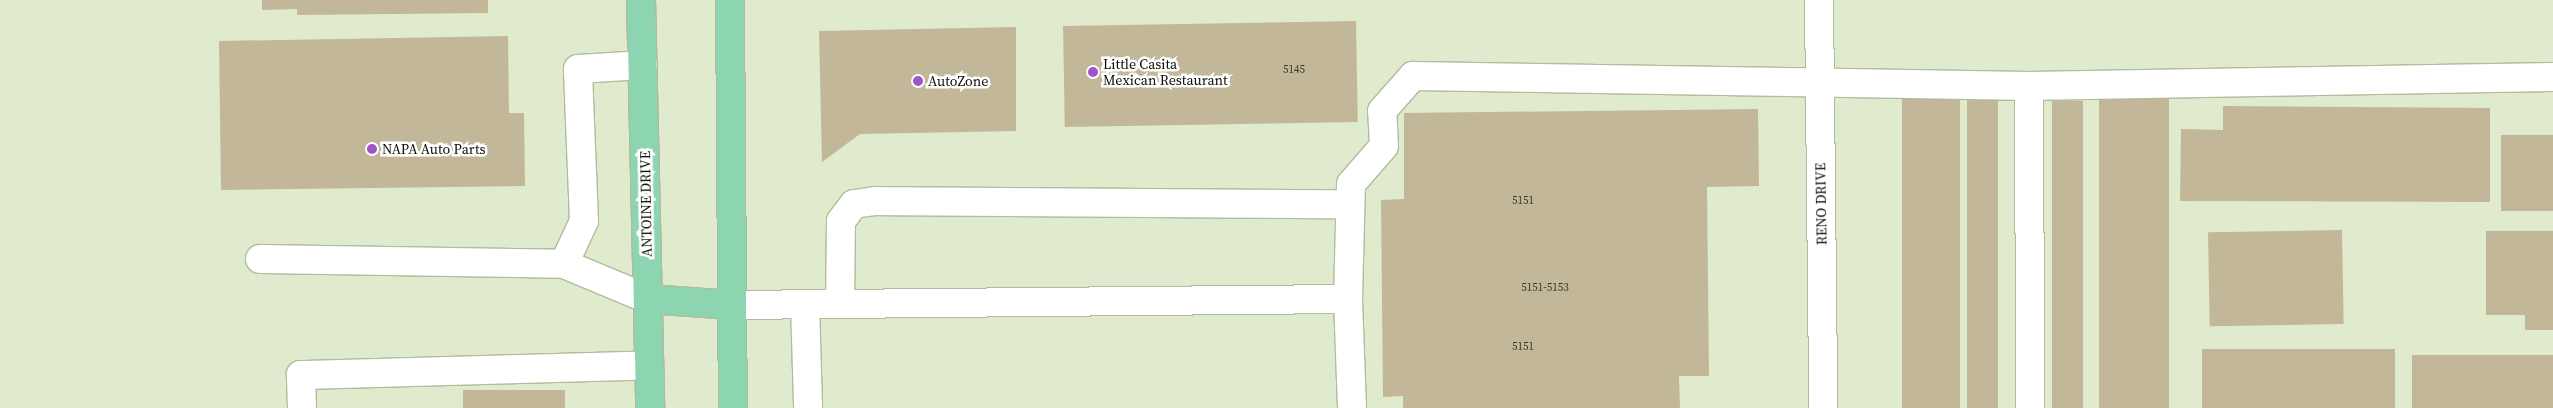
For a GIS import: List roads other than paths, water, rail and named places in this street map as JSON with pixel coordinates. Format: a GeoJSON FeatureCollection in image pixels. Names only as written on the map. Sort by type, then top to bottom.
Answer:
{"type":"FeatureCollection","features":[{"type":"Feature","properties":{"kind":"main road","name":"ANTOINE DRIVE"},"geometry":{"type":"LineString","coordinates":[[641,0],[650,408]]}},
{"type":"Feature","properties":{"kind":"main road"},"geometry":{"type":"LineString","coordinates":[[730,0],[733,408]]}},
{"type":"Feature","properties":{"kind":"main road"},"geometry":{"type":"LineString","coordinates":[[648,299],[732,305]]}},
{"type":"Feature","properties":{"kind":"street","name":"RENO DRIVE"},"geometry":{"type":"LineString","coordinates":[[1818,0],[1823,408]]}},
{"type":"Feature","properties":{"kind":"street"},"geometry":{"type":"LineString","coordinates":[[564,264],[584,220],[578,69],[643,65]]}},
{"type":"Feature","properties":{"kind":"street"},"geometry":{"type":"LineString","coordinates":[[1352,408],[1348,299],[1351,184],[1384,146],[1382,111],[1412,76],[2029,86],[2553,77]]}},
{"type":"Feature","properties":{"kind":"street"},"geometry":{"type":"LineString","coordinates":[[2029,86],[2030,408]]}},
{"type":"Feature","properties":{"kind":"street"},"geometry":{"type":"LineString","coordinates":[[840,304],[841,221],[854,204],[876,200],[1350,204]]}},
{"type":"Feature","properties":{"kind":"street"},"geometry":{"type":"LineString","coordinates":[[260,259],[564,264],[648,299]]}},
{"type":"Feature","properties":{"kind":"street"},"geometry":{"type":"LineString","coordinates":[[732,305],[1348,299]]}},
{"type":"Feature","properties":{"kind":"street"},"geometry":{"type":"LineString","coordinates":[[805,304],[808,408]]}},
{"type":"Feature","properties":{"kind":"street"},"geometry":{"type":"LineString","coordinates":[[302,408],[301,375],[649,365]]}},
{"type":"Feature","properties":{"kind":"place","name":"Little Casita Mexican Restaurant"},"geometry":{"type":"Point","coordinates":[1093,72]}},
{"type":"Feature","properties":{"kind":"place","name":"AutoZone"},"geometry":{"type":"Point","coordinates":[918,81]}},
{"type":"Feature","properties":{"kind":"place","name":"NAPA Auto Parts"},"geometry":{"type":"Point","coordinates":[372,149]}}]}
